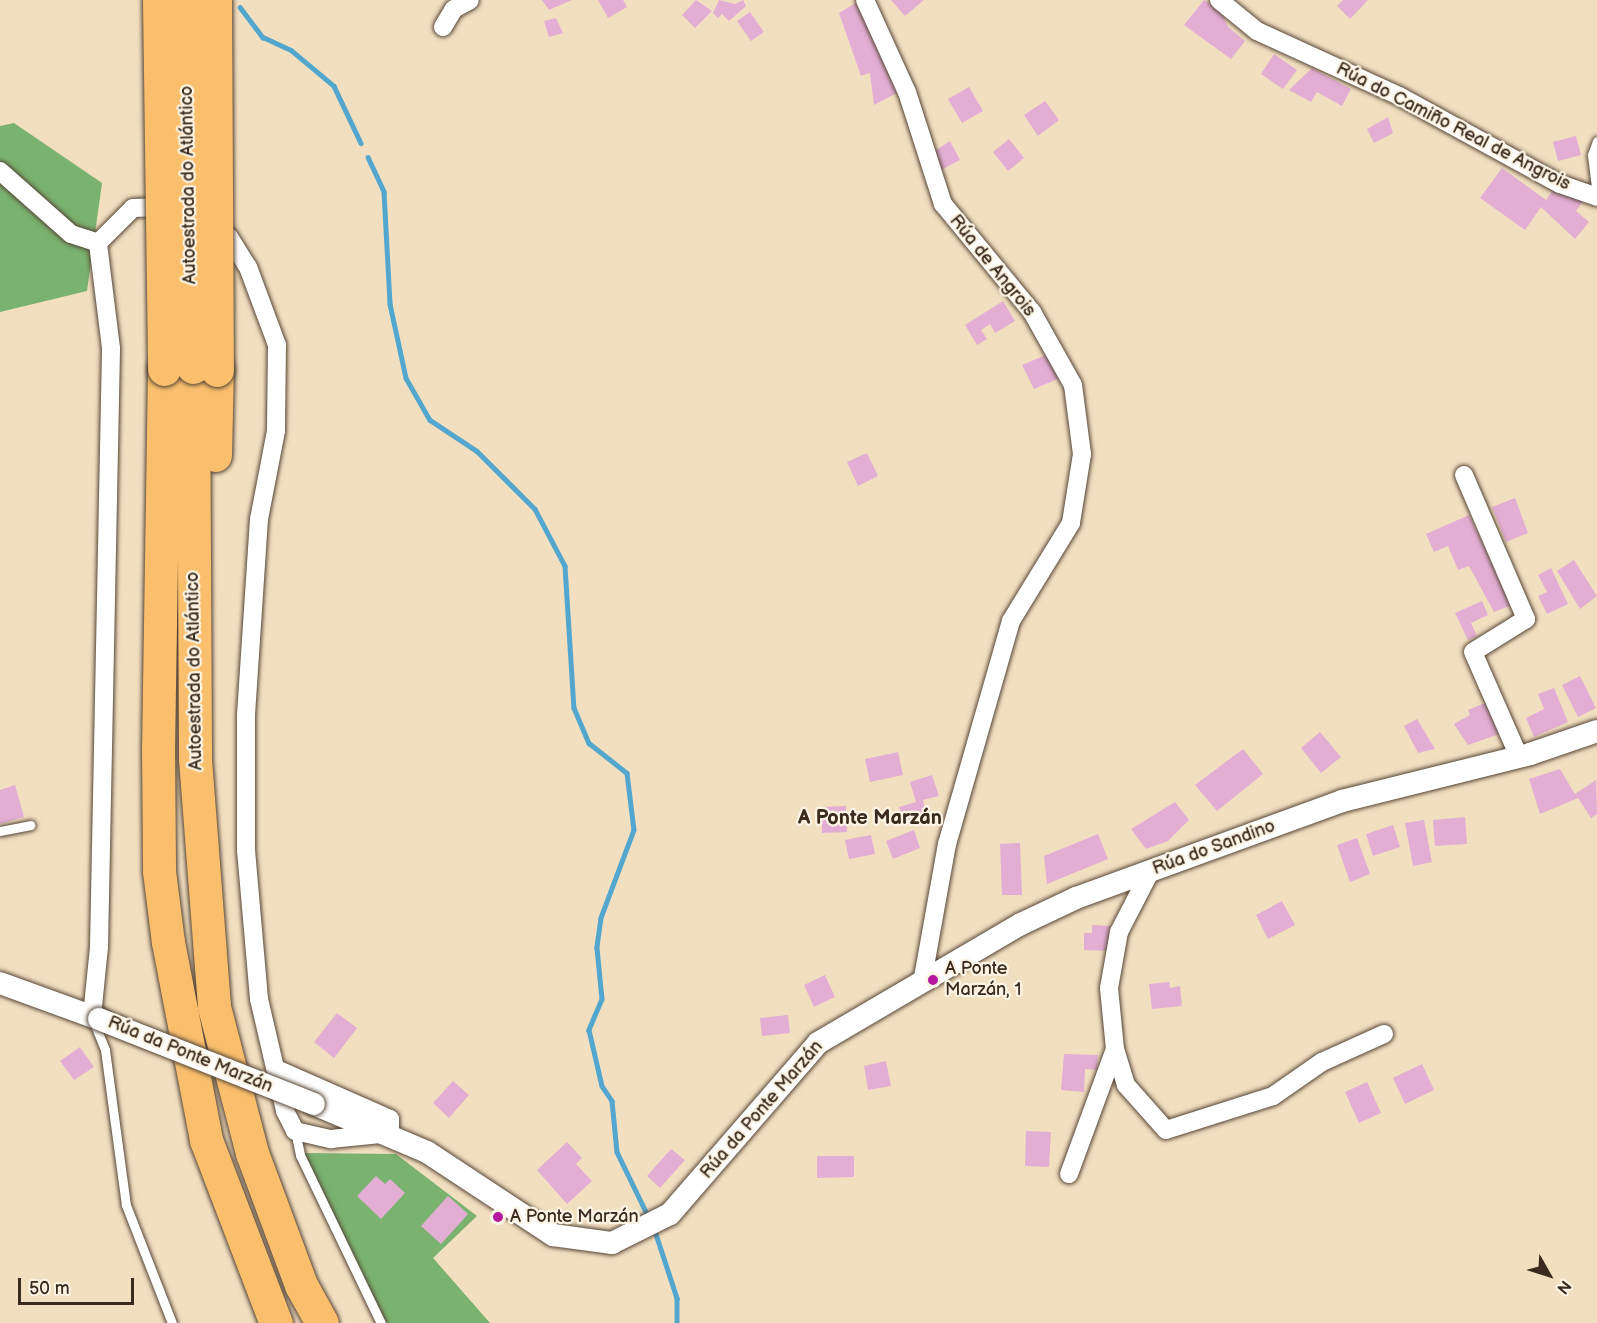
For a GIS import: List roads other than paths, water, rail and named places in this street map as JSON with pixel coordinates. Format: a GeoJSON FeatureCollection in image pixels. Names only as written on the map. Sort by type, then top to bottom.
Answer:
{"type":"FeatureCollection","features":[{"type":"Feature","properties":{"kind":"highway","name":"Autoestrada do Atlántico"},"geometry":{"type":"LineString","coordinates":[[159,0],[191,369],[158,758],[159,870],[168,942],[206,1140],[276,1323]]}},
{"type":"Feature","properties":{"kind":"highway","name":"Autoestrada do Atlántico"},"geometry":{"type":"LineString","coordinates":[[188,0],[195,759],[214,1007],[252,1153],[301,1285],[322,1323]]}},
{"type":"Feature","properties":{"kind":"highway"},"geometry":{"type":"LineString","coordinates":[[191,369],[215,0]]}},
{"type":"Feature","properties":{"kind":"street"},"geometry":{"type":"LineString","coordinates":[[443,27],[454,9],[470,0]]}},
{"type":"Feature","properties":{"kind":"street","name":"Rúa de Angrois"},"geometry":{"type":"LineString","coordinates":[[865,0],[907,92],[943,204],[1032,312],[1073,385],[1082,454],[1071,523],[1011,621],[947,844],[923,977]]}},
{"type":"Feature","properties":{"kind":"street","name":"Rúa do Camiño Real de Angrois"},"geometry":{"type":"LineString","coordinates":[[1219,0],[1257,32],[1399,96],[1560,184],[1597,195]]}},
{"type":"Feature","properties":{"kind":"street"},"geometry":{"type":"LineString","coordinates":[[0,171],[71,234],[98,243]]}},
{"type":"Feature","properties":{"kind":"street"},"geometry":{"type":"LineString","coordinates":[[98,243],[133,208],[178,207],[229,237],[248,267],[277,345],[276,431],[259,519],[246,779],[260,999],[279,1070]]}},
{"type":"Feature","properties":{"kind":"street"},"geometry":{"type":"LineString","coordinates":[[95,1017],[99,947],[111,348],[98,243]]}},
{"type":"Feature","properties":{"kind":"street"},"geometry":{"type":"LineString","coordinates":[[1464,476],[1526,619],[1473,652],[1520,757]]}},
{"type":"Feature","properties":{"kind":"street","name":"Rúa do Sandino"},"geometry":{"type":"LineString","coordinates":[[923,977],[1076,898],[1342,801],[1520,757],[1597,731]]}},
{"type":"Feature","properties":{"kind":"street"},"geometry":{"type":"LineString","coordinates":[[1150,872],[1119,932],[1109,988],[1115,1049],[1126,1085],[1167,1130],[1179,1130],[1273,1096],[1322,1062],[1384,1034]]}},
{"type":"Feature","properties":{"kind":"street","name":"Rúa da Ponte Marzán"},"geometry":{"type":"LineString","coordinates":[[0,983],[95,1017],[390,1133],[543,1230],[586,1244],[631,1238],[670,1214],[818,1043],[923,977]]}},
{"type":"Feature","properties":{"kind":"street"},"geometry":{"type":"LineString","coordinates":[[1069,1174],[1115,1049]]}},
{"type":"Feature","properties":{"kind":"street","name":"Rúa da Ponte Marzán"},"geometry":{"type":"LineString","coordinates":[[279,1070],[390,1119],[390,1133]]}},
{"type":"Feature","properties":{"kind":"street","name":"Rúa da Ponte Marzán"},"geometry":{"type":"LineString","coordinates":[[279,1070],[285,1111],[295,1131]]}},
{"type":"Feature","properties":{"kind":"street"},"geometry":{"type":"LineString","coordinates":[[295,1131],[331,1139],[390,1133]]}},
{"type":"Feature","properties":{"kind":"lane"},"geometry":{"type":"LineString","coordinates":[[1597,141],[1592,155],[1597,195]]}},
{"type":"Feature","properties":{"kind":"lane"},"geometry":{"type":"LineString","coordinates":[[0,831],[30,825]]}},
{"type":"Feature","properties":{"kind":"lane"},"geometry":{"type":"LineString","coordinates":[[95,1017],[105,1050],[126,1205],[172,1323]]}},
{"type":"Feature","properties":{"kind":"lane"},"geometry":{"type":"LineString","coordinates":[[295,1131],[300,1155],[381,1323]]}},
{"type":"Feature","properties":{"kind":"waterway"},"geometry":{"type":"LineString","coordinates":[[240,7],[263,37],[291,50],[334,86],[361,143]]}},
{"type":"Feature","properties":{"kind":"waterway"},"geometry":{"type":"LineString","coordinates":[[368,157],[384,192],[390,304],[406,378],[430,420],[477,451],[535,509],[565,566],[574,708],[589,743],[627,773],[634,830],[601,918],[597,948],[602,999],[589,1030],[602,1086],[612,1101],[617,1152],[649,1218]]}},
{"type":"Feature","properties":{"kind":"waterway"},"geometry":{"type":"LineString","coordinates":[[654,1228],[677,1298],[677,1323]]}},
{"type":"Feature","properties":{"kind":"place","name":"A Ponte Marzán, 1"},"geometry":{"type":"Point","coordinates":[933,980]}},
{"type":"Feature","properties":{"kind":"place","name":"A Ponte Marzán"},"geometry":{"type":"Point","coordinates":[498,1217]}},
{"type":"Feature","properties":{"kind":"district","name":"A Ponte Marzán"},"geometry":{"type":"Point","coordinates":[870,818]}}]}
